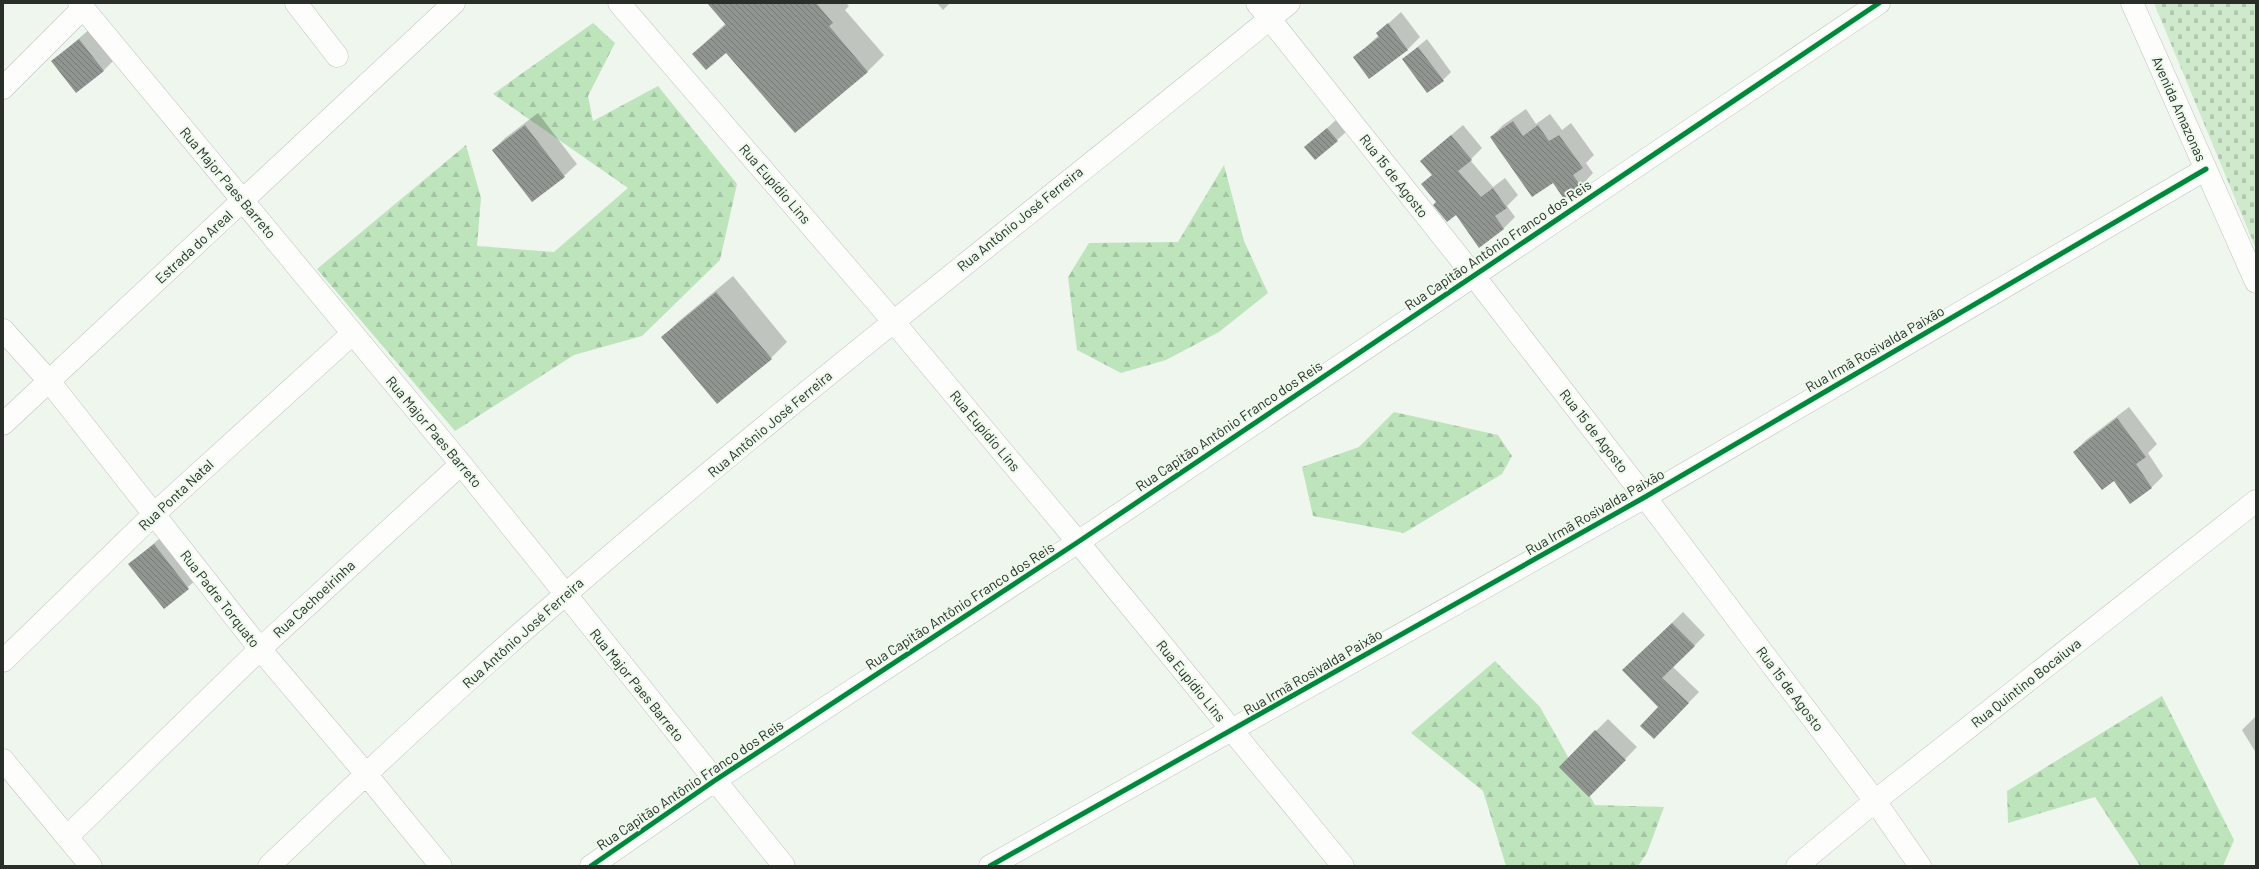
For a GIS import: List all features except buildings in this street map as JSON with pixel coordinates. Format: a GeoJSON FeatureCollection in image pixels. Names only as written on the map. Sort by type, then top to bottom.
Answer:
{"type":"FeatureCollection","features":[{"type":"Feature","properties":{"kind":"street"},"geometry":{"type":"LineString","coordinates":[[296,3],[337,56]]}},
{"type":"Feature","properties":{"kind":"street","name":"Estrada do Areal"},"geometry":{"type":"LineString","coordinates":[[3,424],[454,3]]}},
{"type":"Feature","properties":{"kind":"street","name":"Rua Eupídio Lins"},"geometry":{"type":"LineString","coordinates":[[620,3],[893,321],[1078,542],[1342,866]]}},
{"type":"Feature","properties":{"kind":"street","name":"Rua Antônio José Ferreira"},"geometry":{"type":"LineString","coordinates":[[269,866],[366,774],[565,594],[1264,11],[1289,3]]}},
{"type":"Feature","properties":{"kind":"street","name":"Rua Capitão Antônio Franco dos Reis"},"geometry":{"type":"LineString","coordinates":[[591,866],[714,781],[1078,542],[1879,3]]}},
{"type":"Feature","properties":{"kind":"street","name":"Avenida Amazonas"},"geometry":{"type":"LineString","coordinates":[[2132,3],[2256,282]]}},
{"type":"Feature","properties":{"kind":"street"},"geometry":{"type":"LineString","coordinates":[[3,88],[81,6]]}},
{"type":"Feature","properties":{"kind":"street","name":"Rua Major Paes Barreto"},"geometry":{"type":"LineString","coordinates":[[81,6],[461,464],[714,781],[784,866]]}},
{"type":"Feature","properties":{"kind":"street","name":"Rua 15 de Agosto"},"geometry":{"type":"LineString","coordinates":[[1264,11],[1474,276],[1645,497],[1875,801],[1920,866]]}},
{"type":"Feature","properties":{"kind":"street","name":"Rua Irmã Rosivalda Paixão"},"geometry":{"type":"LineString","coordinates":[[990,866],[1232,732],[1645,497],[2206,169]]}},
{"type":"Feature","properties":{"kind":"street","name":"Rua Padre Torquato"},"geometry":{"type":"LineString","coordinates":[[3,330],[49,381],[260,650],[366,774],[441,866]]}},
{"type":"Feature","properties":{"kind":"street","name":"Rua Ponta Natal"},"geometry":{"type":"LineString","coordinates":[[3,661],[93,576],[153,515],[352,334]]}},
{"type":"Feature","properties":{"kind":"street","name":"Rua Cachoeirinha"},"geometry":{"type":"LineString","coordinates":[[67,837],[260,650],[461,464]]}},
{"type":"Feature","properties":{"kind":"street","name":"Rua Quintino Bocaiuva"},"geometry":{"type":"LineString","coordinates":[[1797,866],[1875,801],[2256,501]]}},
{"type":"Feature","properties":{"kind":"street"},"geometry":{"type":"LineString","coordinates":[[3,760],[91,866]]}},
{"type":"Feature","properties":{"kind":"green space"},"geometry":{"type":"Polygon","coordinates":[[[2154,3],[2256,3],[2256,249],[2154,3]]]}},
{"type":"Feature","properties":{"kind":"green space"},"geometry":{"type":"Polygon","coordinates":[[[593,23],[615,43],[588,96],[593,121],[658,86],[737,184],[720,260],[642,336],[574,355],[455,431],[317,269],[466,145],[481,198],[477,246],[554,252],[628,188],[493,94],[593,23]]]}},
{"type":"Feature","properties":{"kind":"green space"},"geometry":{"type":"Polygon","coordinates":[[[1224,165],[1244,241],[1268,293],[1219,332],[1166,360],[1121,373],[1077,350],[1068,277],[1089,243],[1178,242],[1224,165]]]}},
{"type":"Feature","properties":{"kind":"green space"},"geometry":{"type":"Polygon","coordinates":[[[1394,412],[1498,435],[1512,456],[1502,474],[1404,533],[1313,516],[1302,467],[1359,447],[1394,412]]]}},
{"type":"Feature","properties":{"kind":"green space"},"geometry":{"type":"Polygon","coordinates":[[[1495,661],[1540,707],[1595,805],[1664,807],[1647,853],[1638,866],[1506,866],[1483,791],[1411,733],[1495,661]]]}},
{"type":"Feature","properties":{"kind":"green space"},"geometry":{"type":"Polygon","coordinates":[[[2162,696],[2234,840],[2223,866],[2140,866],[2095,797],[2008,823],[2007,791],[2162,696]]]}},
{"type":"Feature","properties":{"kind":"cycle path"},"geometry":{"type":"LineString","coordinates":[[591,866],[714,781],[1078,542],[1879,3]]}},
{"type":"Feature","properties":{"kind":"cycle path"},"geometry":{"type":"LineString","coordinates":[[990,866],[1645,497],[2206,169]]}}]}
